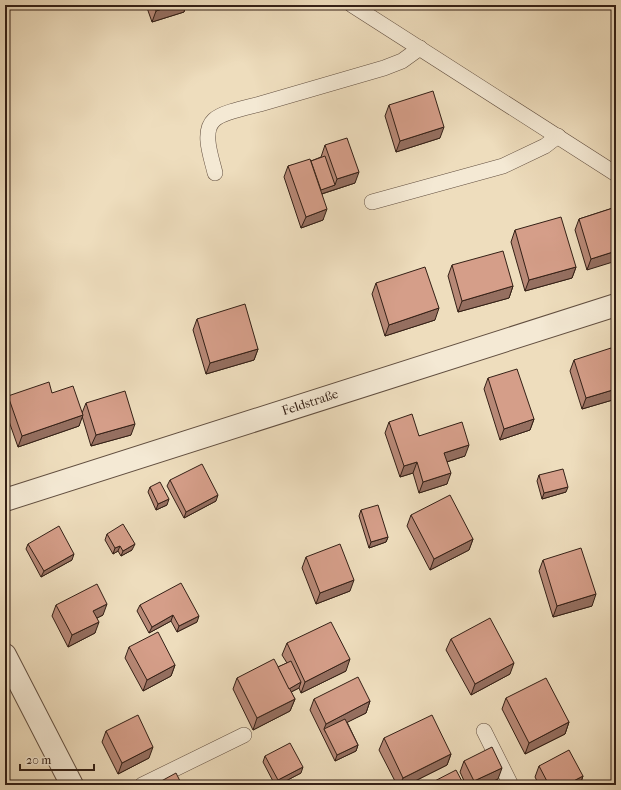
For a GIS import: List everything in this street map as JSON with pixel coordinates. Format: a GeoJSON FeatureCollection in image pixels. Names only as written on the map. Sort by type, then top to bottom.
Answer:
{"type":"FeatureCollection","features":[{"type":"Feature","properties":{"kind":"street","name":"Feldstraße"},"geometry":{"type":"LineString","coordinates":[[5,500],[616,305]]}},
{"type":"Feature","properties":{"kind":"street"},"geometry":{"type":"LineString","coordinates":[[5,655],[72,785]]}},
{"type":"Feature","properties":{"kind":"lane"},"geometry":{"type":"LineString","coordinates":[[352,5],[616,174]]}},
{"type":"Feature","properties":{"kind":"lane"},"geometry":{"type":"LineString","coordinates":[[215,173],[208,141],[209,129],[214,120],[243,109],[384,68],[402,61],[420,48]]}},
{"type":"Feature","properties":{"kind":"lane"},"geometry":{"type":"LineString","coordinates":[[372,202],[503,166],[545,146],[558,136]]}},
{"type":"Feature","properties":{"kind":"lane"},"geometry":{"type":"LineString","coordinates":[[484,731],[512,785]]}},
{"type":"Feature","properties":{"kind":"lane"},"geometry":{"type":"LineString","coordinates":[[142,785],[244,735]]}},
{"type":"Feature","properties":{"kind":"building"},"geometry":{"type":"Polygon","coordinates":[[[154,5],[174,5],[156,11],[154,5]]]}},
{"type":"Feature","properties":{"kind":"building"},"geometry":{"type":"Polygon","coordinates":[[[433,91],[444,127],[400,141],[389,105],[433,91]]]}},
{"type":"Feature","properties":{"kind":"building"},"geometry":{"type":"Polygon","coordinates":[[[347,138],[359,172],[337,179],[325,145],[347,138]]]}},
{"type":"Feature","properties":{"kind":"building"},"geometry":{"type":"Polygon","coordinates":[[[325,156],[335,185],[321,190],[311,161],[325,156]]]}},
{"type":"Feature","properties":{"kind":"building"},"geometry":{"type":"Polygon","coordinates":[[[310,159],[327,209],[306,217],[288,166],[310,159]]]}},
{"type":"Feature","properties":{"kind":"building"},"geometry":{"type":"Polygon","coordinates":[[[616,207],[616,251],[591,259],[579,219],[616,207]]]}},
{"type":"Feature","properties":{"kind":"building"},"geometry":{"type":"Polygon","coordinates":[[[561,217],[576,267],[529,280],[515,230],[561,217]]]}},
{"type":"Feature","properties":{"kind":"building"},"geometry":{"type":"Polygon","coordinates":[[[503,251],[513,286],[462,301],[452,265],[503,251]]]}},
{"type":"Feature","properties":{"kind":"building"},"geometry":{"type":"Polygon","coordinates":[[[425,267],[439,308],[389,325],[376,283],[425,267]]]}},
{"type":"Feature","properties":{"kind":"building"},"geometry":{"type":"Polygon","coordinates":[[[245,304],[258,349],[210,363],[197,319],[245,304]]]}},
{"type":"Feature","properties":{"kind":"building"},"geometry":{"type":"Polygon","coordinates":[[[611,348],[616,365],[616,389],[586,398],[574,360],[611,348]]]}},
{"type":"Feature","properties":{"kind":"building"},"geometry":{"type":"Polygon","coordinates":[[[517,369],[534,419],[504,429],[488,378],[517,369]]]}},
{"type":"Feature","properties":{"kind":"building"},"geometry":{"type":"Polygon","coordinates":[[[49,382],[52,393],[73,386],[83,415],[22,436],[8,396],[49,382]]]}},
{"type":"Feature","properties":{"kind":"building"},"geometry":{"type":"Polygon","coordinates":[[[125,391],[135,424],[96,435],[86,403],[125,391]]]}},
{"type":"Feature","properties":{"kind":"building"},"geometry":{"type":"Polygon","coordinates":[[[412,414],[419,436],[462,422],[469,445],[444,453],[451,473],[423,482],[417,462],[404,466],[389,422],[412,414]]]}},
{"type":"Feature","properties":{"kind":"building"},"geometry":{"type":"Polygon","coordinates":[[[202,464],[218,495],[186,512],[170,480],[202,464]]]}},
{"type":"Feature","properties":{"kind":"building"},"geometry":{"type":"Polygon","coordinates":[[[563,469],[568,487],[544,493],[539,475],[563,469]]]}},
{"type":"Feature","properties":{"kind":"building"},"geometry":{"type":"Polygon","coordinates":[[[160,482],[169,499],[158,504],[150,487],[160,482]]]}},
{"type":"Feature","properties":{"kind":"building"},"geometry":{"type":"Polygon","coordinates":[[[450,495],[473,539],[434,559],[411,515],[450,495]]]}},
{"type":"Feature","properties":{"kind":"building"},"geometry":{"type":"Polygon","coordinates":[[[378,505],[388,537],[371,542],[361,510],[378,505]]]}},
{"type":"Feature","properties":{"kind":"building"},"geometry":{"type":"Polygon","coordinates":[[[123,524],[135,544],[123,551],[120,546],[115,548],[107,534],[123,524]]]}},
{"type":"Feature","properties":{"kind":"building"},"geometry":{"type":"Polygon","coordinates":[[[59,526],[74,554],[44,571],[28,544],[59,526]]]}},
{"type":"Feature","properties":{"kind":"building"},"geometry":{"type":"Polygon","coordinates":[[[340,544],[354,580],[320,593],[306,557],[340,544]]]}},
{"type":"Feature","properties":{"kind":"building"},"geometry":{"type":"Polygon","coordinates":[[[581,548],[596,594],[557,606],[543,560],[581,548]]]}},
{"type":"Feature","properties":{"kind":"building"},"geometry":{"type":"Polygon","coordinates":[[[181,583],[199,616],[179,626],[173,615],[152,627],[140,605],[181,583]]]}},
{"type":"Feature","properties":{"kind":"building"},"geometry":{"type":"Polygon","coordinates":[[[97,584],[107,604],[93,611],[99,622],[72,635],[56,605],[97,584]]]}},
{"type":"Feature","properties":{"kind":"building"},"geometry":{"type":"Polygon","coordinates":[[[490,618],[514,663],[475,684],[451,639],[490,618]]]}},
{"type":"Feature","properties":{"kind":"building"},"geometry":{"type":"Polygon","coordinates":[[[331,622],[350,659],[305,682],[287,643],[331,622]]]}},
{"type":"Feature","properties":{"kind":"building"},"geometry":{"type":"Polygon","coordinates":[[[158,632],[175,665],[147,680],[129,647],[158,632]]]}},
{"type":"Feature","properties":{"kind":"building"},"geometry":{"type":"Polygon","coordinates":[[[274,659],[295,699],[257,718],[237,678],[274,659]]]}},
{"type":"Feature","properties":{"kind":"building"},"geometry":{"type":"Polygon","coordinates":[[[291,661],[301,682],[289,689],[278,667],[291,661]]]}},
{"type":"Feature","properties":{"kind":"building"},"geometry":{"type":"Polygon","coordinates":[[[358,677],[370,701],[326,724],[314,699],[358,677]]]}},
{"type":"Feature","properties":{"kind":"building"},"geometry":{"type":"Polygon","coordinates":[[[546,678],[569,722],[529,743],[506,698],[546,678]]]}},
{"type":"Feature","properties":{"kind":"building"},"geometry":{"type":"Polygon","coordinates":[[[138,715],[153,747],[122,763],[106,731],[138,715]]]}},
{"type":"Feature","properties":{"kind":"building"},"geometry":{"type":"Polygon","coordinates":[[[432,715],[451,754],[403,778],[384,738],[432,715]]]}},
{"type":"Feature","properties":{"kind":"building"},"geometry":{"type":"Polygon","coordinates":[[[345,719],[358,745],[337,755],[324,729],[345,719]]]}},
{"type":"Feature","properties":{"kind":"building"},"geometry":{"type":"Polygon","coordinates":[[[290,743],[303,767],[278,780],[265,756],[290,743]]]}},
{"type":"Feature","properties":{"kind":"building"},"geometry":{"type":"Polygon","coordinates":[[[492,747],[502,768],[474,781],[464,761],[492,747]]]}},
{"type":"Feature","properties":{"kind":"building"},"geometry":{"type":"Polygon","coordinates":[[[569,750],[583,776],[566,785],[549,785],[539,766],[569,750]]]}},
{"type":"Feature","properties":{"kind":"building"},"geometry":{"type":"Polygon","coordinates":[[[456,770],[464,785],[427,785],[456,770]]]}},
{"type":"Feature","properties":{"kind":"building"},"geometry":{"type":"Polygon","coordinates":[[[176,773],[182,785],[154,785],[176,773]]]}}]}
